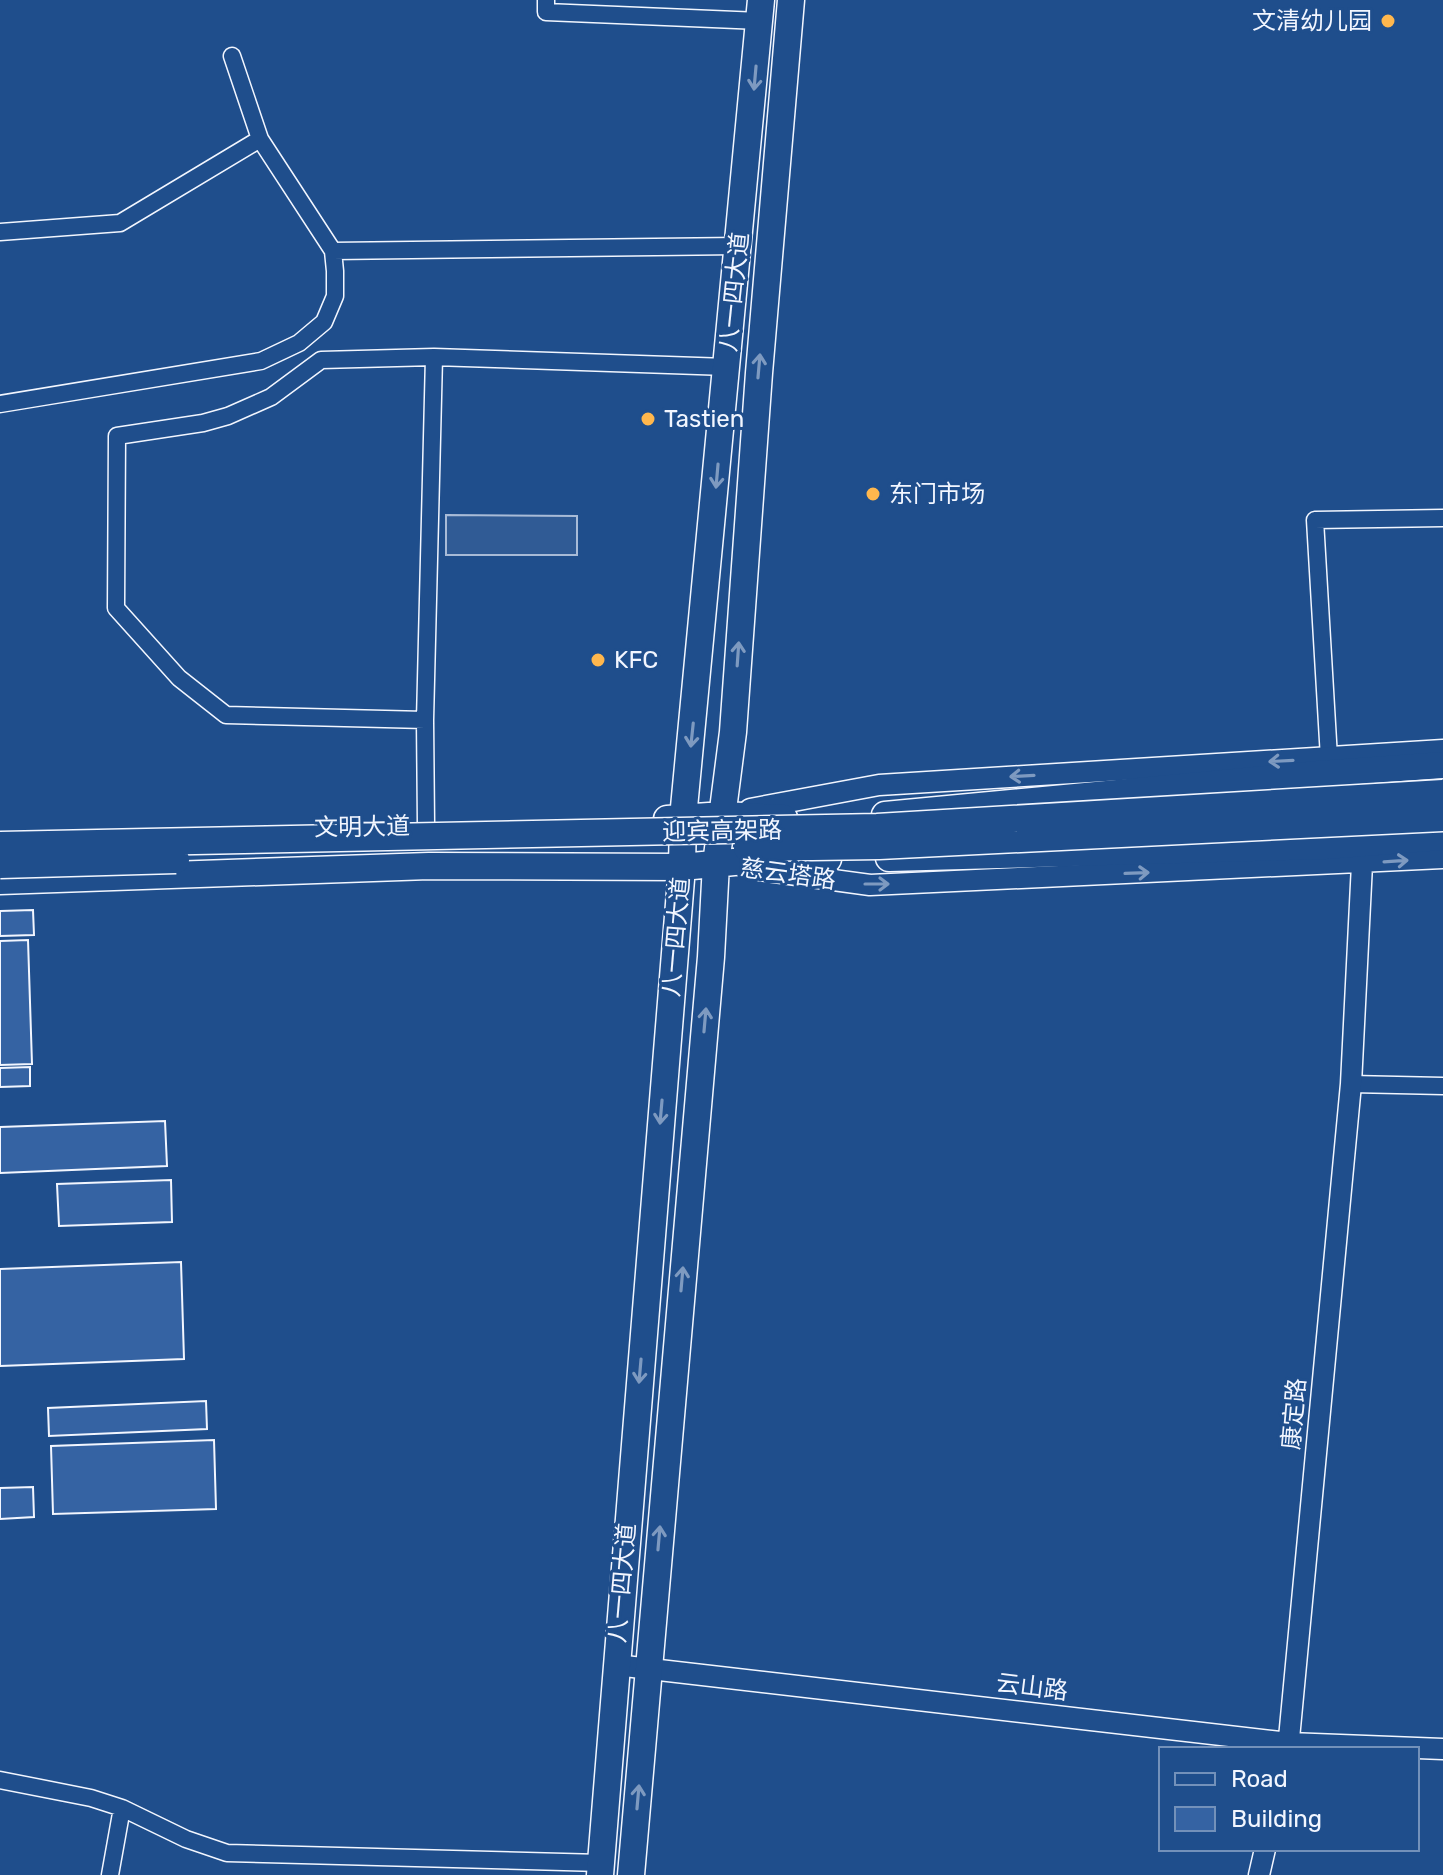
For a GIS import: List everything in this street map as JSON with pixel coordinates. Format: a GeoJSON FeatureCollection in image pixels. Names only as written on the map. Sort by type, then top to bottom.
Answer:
{"type":"FeatureCollection","features":[{"type":"Feature","properties":{"kind":"main road","name":"八一四大道"},"geometry":{"type":"LineString","coordinates":[[631,1875],[711,957],[716,864],[733,732],[759,373],[791,0]]}},
{"type":"Feature","properties":{"kind":"main road","name":"八一四大道"},"geometry":{"type":"LineString","coordinates":[[600,1869],[682,867],[683,818],[760,10]]}},
{"type":"Feature","properties":{"kind":"main road"},"geometry":{"type":"LineString","coordinates":[[878,815],[1443,765]]}},
{"type":"Feature","properties":{"kind":"main road"},"geometry":{"type":"LineString","coordinates":[[723,815],[766,818],[878,815],[1443,776]]}},
{"type":"Feature","properties":{"kind":"main road","name":"迎宾高架路"},"geometry":{"type":"LineString","coordinates":[[0,845],[877,827],[1443,793]]}},
{"type":"Feature","properties":{"kind":"main road","name":"文明大道"},"geometry":{"type":"LineString","coordinates":[[0,834],[723,815]]}},
{"type":"Feature","properties":{"kind":"main road","name":"迎宾高架路"},"geometry":{"type":"LineString","coordinates":[[0,865],[429,853],[879,846],[1443,818]]}},
{"type":"Feature","properties":{"kind":"main road","name":"慈云塔路"},"geometry":{"type":"LineString","coordinates":[[716,864],[1443,828]]}},
{"type":"Feature","properties":{"kind":"main road"},"geometry":{"type":"LineString","coordinates":[[873,858],[1326,846],[1443,837]]}},
{"type":"Feature","properties":{"kind":"main road","name":"文明大道"},"geometry":{"type":"LineString","coordinates":[[0,881],[429,866],[682,867],[716,864]]}},
{"type":"Feature","properties":{"kind":"street"},"geometry":{"type":"LineString","coordinates":[[546,0],[546,12],[760,10]]}},
{"type":"Feature","properties":{"kind":"street"},"geometry":{"type":"LineString","coordinates":[[0,404],[261,361],[299,343],[324,322],[335,296],[333,251],[260,139],[232,56]]}},
{"type":"Feature","properties":{"kind":"street"},"geometry":{"type":"LineString","coordinates":[[0,232],[120,223],[260,139]]}},
{"type":"Feature","properties":{"kind":"street"},"geometry":{"type":"LineString","coordinates":[[333,251],[738,246]]}},
{"type":"Feature","properties":{"kind":"street"},"geometry":{"type":"LineString","coordinates":[[425,720],[226,715],[179,678],[116,608],[117,436],[203,423],[228,416],[271,397],[321,360],[434,357],[727,367]]}},
{"type":"Feature","properties":{"kind":"street"},"geometry":{"type":"LineString","coordinates":[[426,825],[425,720],[434,357]]}},
{"type":"Feature","properties":{"kind":"street"},"geometry":{"type":"LineString","coordinates":[[1329,758],[1315,520],[1443,518]]}},
{"type":"Feature","properties":{"kind":"street"},"geometry":{"type":"LineString","coordinates":[[723,815],[879,785],[1443,750]]}},
{"type":"Feature","properties":{"kind":"street","name":"慈云塔路"},"geometry":{"type":"LineString","coordinates":[[716,864],[870,885],[1443,858]]}},
{"type":"Feature","properties":{"kind":"street","name":"康定路"},"geometry":{"type":"LineString","coordinates":[[1289,1746],[1351,1084],[1362,864]]}},
{"type":"Feature","properties":{"kind":"street"},"geometry":{"type":"LineString","coordinates":[[1351,1084],[1443,1086]]}},
{"type":"Feature","properties":{"kind":"street","name":"云山路"},"geometry":{"type":"LineString","coordinates":[[616,1665],[1289,1746],[1340,1747]]}},
{"type":"Feature","properties":{"kind":"street","name":"云山路"},"geometry":{"type":"LineString","coordinates":[[1419,1749],[1443,1749]]}},
{"type":"Feature","properties":{"kind":"street"},"geometry":{"type":"LineString","coordinates":[[0,1780],[38,1786],[122,1808],[186,1839],[227,1853],[600,1869]]}},
{"type":"Feature","properties":{"kind":"street"},"geometry":{"type":"LineString","coordinates":[[110,1875],[122,1808]]}},
{"type":"Feature","properties":{"kind":"street"},"geometry":{"type":"LineString","coordinates":[[1259,1875],[1265,1851]]}},
{"type":"Feature","properties":{"kind":"shaded area"},"geometry":{"type":"Polygon","coordinates":[[[446,515],[577,516],[577,555],[446,555],[446,515]]]}},
{"type":"Feature","properties":{"kind":"building"},"geometry":{"type":"Polygon","coordinates":[[[33,910],[34,935],[0,936],[0,911],[33,910]]]}},
{"type":"Feature","properties":{"kind":"building"},"geometry":{"type":"Polygon","coordinates":[[[28,940],[32,1064],[0,1065],[0,941],[28,940]]]}},
{"type":"Feature","properties":{"kind":"building"},"geometry":{"type":"Polygon","coordinates":[[[30,1067],[30,1086],[0,1087],[0,1068],[30,1067]]]}},
{"type":"Feature","properties":{"kind":"building"},"geometry":{"type":"Polygon","coordinates":[[[165,1121],[167,1166],[0,1173],[0,1127],[165,1121]]]}},
{"type":"Feature","properties":{"kind":"building"},"geometry":{"type":"Polygon","coordinates":[[[171,1180],[172,1222],[59,1226],[57,1184],[171,1180]]]}},
{"type":"Feature","properties":{"kind":"building"},"geometry":{"type":"Polygon","coordinates":[[[181,1262],[184,1359],[0,1366],[0,1269],[181,1262]]]}},
{"type":"Feature","properties":{"kind":"building"},"geometry":{"type":"Polygon","coordinates":[[[206,1401],[207,1429],[49,1436],[48,1408],[206,1401]]]}},
{"type":"Feature","properties":{"kind":"building"},"geometry":{"type":"Polygon","coordinates":[[[214,1440],[216,1509],[53,1514],[51,1446],[214,1440]]]}},
{"type":"Feature","properties":{"kind":"building"},"geometry":{"type":"Polygon","coordinates":[[[33,1487],[34,1517],[0,1519],[0,1488],[33,1487]]]}},
{"type":"Feature","properties":{"kind":"place","name":"文清幼儿园"},"geometry":{"type":"Point","coordinates":[1388,21]}},
{"type":"Feature","properties":{"kind":"place","name":"Tastien"},"geometry":{"type":"Point","coordinates":[648,419]}},
{"type":"Feature","properties":{"kind":"place","name":"东门市场"},"geometry":{"type":"Point","coordinates":[873,494]}},
{"type":"Feature","properties":{"kind":"place","name":"KFC"},"geometry":{"type":"Point","coordinates":[598,660]}}]}
